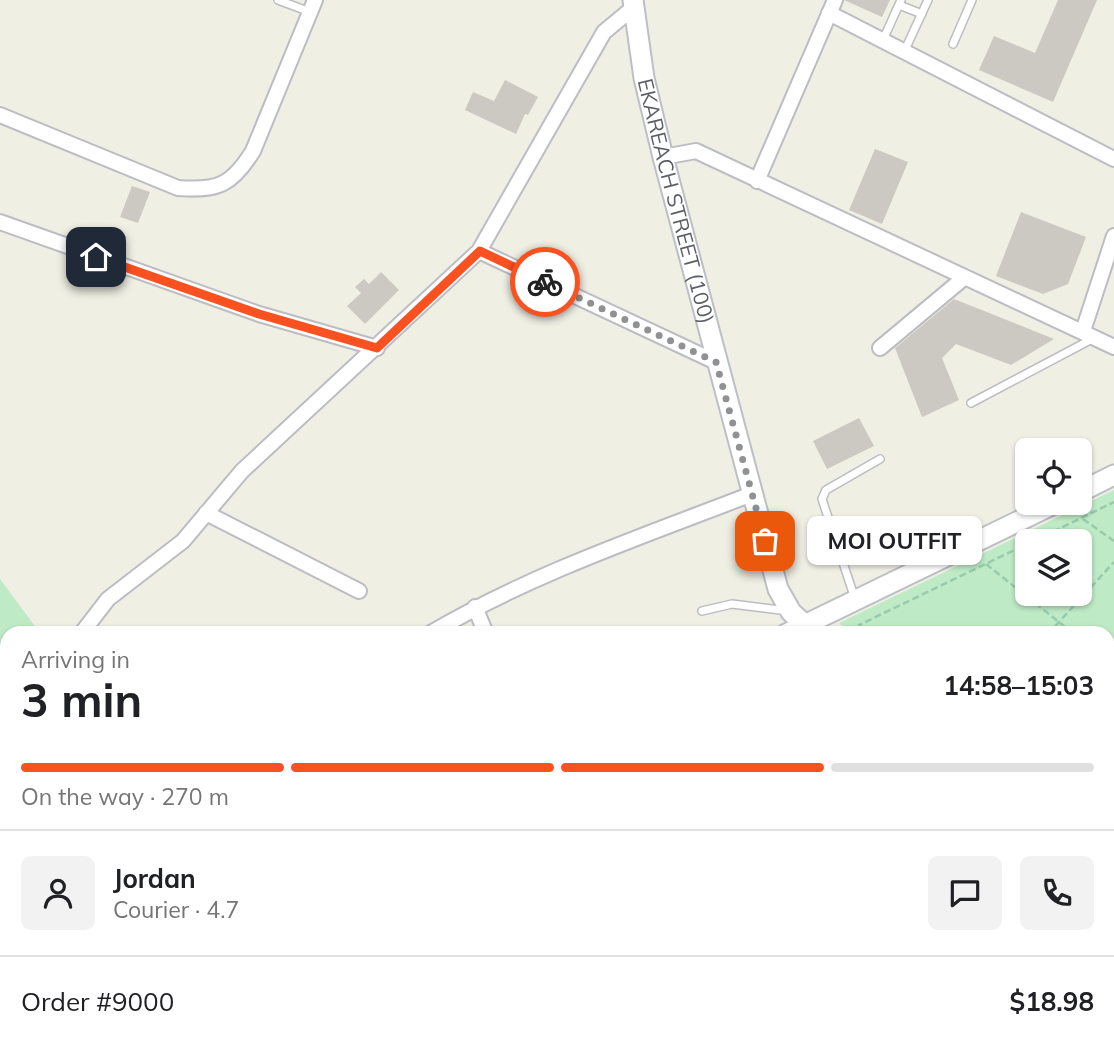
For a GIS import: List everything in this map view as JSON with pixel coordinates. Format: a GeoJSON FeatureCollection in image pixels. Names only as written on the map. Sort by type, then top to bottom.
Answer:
{"type":"FeatureCollection","features":[{"type":"Feature","properties":{"kind":"street"},"geometry":{"type":"LineString","coordinates":[[89,626],[108,600],[183,541],[242,471],[480,251],[604,33],[633,4]]}},
{"type":"Feature","properties":{"kind":"street","name":"EKAREACH STREET (100)"},"geometry":{"type":"LineString","coordinates":[[633,4],[644,78],[663,157],[778,589],[804,623]]}},
{"type":"Feature","properties":{"kind":"street"},"geometry":{"type":"LineString","coordinates":[[0,115],[178,188],[204,190],[227,181],[241,171],[253,151],[312,6]]}},
{"type":"Feature","properties":{"kind":"street"},"geometry":{"type":"LineString","coordinates":[[757,181],[832,7],[882,41],[1114,159]]}},
{"type":"Feature","properties":{"kind":"street"},"geometry":{"type":"LineString","coordinates":[[663,157],[696,151],[1114,346]]}},
{"type":"Feature","properties":{"kind":"street"},"geometry":{"type":"LineString","coordinates":[[0,222],[203,295],[377,348]]}},
{"type":"Feature","properties":{"kind":"street"},"geometry":{"type":"LineString","coordinates":[[1089,334],[1114,236]]}},
{"type":"Feature","properties":{"kind":"street"},"geometry":{"type":"LineString","coordinates":[[480,251],[716,362]]}},
{"type":"Feature","properties":{"kind":"street"},"geometry":{"type":"LineString","coordinates":[[880,348],[965,277]]}},
{"type":"Feature","properties":{"kind":"street"},"geometry":{"type":"LineString","coordinates":[[1092,486],[1114,475]]}},
{"type":"Feature","properties":{"kind":"street"},"geometry":{"type":"LineString","coordinates":[[443,626],[475,607],[554,572],[752,494]]}},
{"type":"Feature","properties":{"kind":"street"},"geometry":{"type":"LineString","coordinates":[[206,513],[359,591]]}},
{"type":"Feature","properties":{"kind":"street"},"geometry":{"type":"LineString","coordinates":[[804,623],[1031,515]]}},
{"type":"Feature","properties":{"kind":"street"},"geometry":{"type":"LineString","coordinates":[[475,607],[483,626]]}},
{"type":"Feature","properties":{"kind":"lane"},"geometry":{"type":"LineString","coordinates":[[278,0],[312,6]]}},
{"type":"Feature","properties":{"kind":"lane"},"geometry":{"type":"LineString","coordinates":[[904,52],[928,0]]}},
{"type":"Feature","properties":{"kind":"lane"},"geometry":{"type":"LineString","coordinates":[[953,44],[972,0]]}},
{"type":"Feature","properties":{"kind":"lane"},"geometry":{"type":"LineString","coordinates":[[882,41],[900,2],[922,14]]}},
{"type":"Feature","properties":{"kind":"lane"},"geometry":{"type":"LineString","coordinates":[[971,403],[1089,334]]}},
{"type":"Feature","properties":{"kind":"lane"},"geometry":{"type":"LineString","coordinates":[[856,600],[822,499],[826,490],[880,459]]}},
{"type":"Feature","properties":{"kind":"lane"},"geometry":{"type":"LineString","coordinates":[[702,611],[732,604],[804,623]]}},
{"type":"Feature","properties":{"kind":"path"},"geometry":{"type":"LineString","coordinates":[[1059,529],[1114,502]]}},
{"type":"Feature","properties":{"kind":"path"},"geometry":{"type":"LineString","coordinates":[[1082,518],[1114,541]]}},
{"type":"Feature","properties":{"kind":"path"},"geometry":{"type":"LineString","coordinates":[[860,626],[1015,550]]}},
{"type":"Feature","properties":{"kind":"path"},"geometry":{"type":"LineString","coordinates":[[1055,626],[1114,562]]}},
{"type":"Feature","properties":{"kind":"path"},"geometry":{"type":"LineString","coordinates":[[986,564],[1064,626]]}},
{"type":"Feature","properties":{"kind":"green space"},"geometry":{"type":"Polygon","coordinates":[[[1114,490],[1114,626],[843,626],[839,623],[1015,538],[1015,606],[1092,606],[1092,529],[1033,529],[1062,515],[1092,515],[1092,501],[1114,490]]]}},
{"type":"Feature","properties":{"kind":"green space"},"geometry":{"type":"Polygon","coordinates":[[[0,579],[35,626],[0,626],[0,579]]]}},
{"type":"Feature","properties":{"kind":"building"},"geometry":{"type":"Polygon","coordinates":[[[844,0],[890,0],[882,17],[844,0]]]}},
{"type":"Feature","properties":{"kind":"building"},"geometry":{"type":"Polygon","coordinates":[[[1058,0],[1097,0],[1053,102],[979,70],[994,36],[1035,53],[1058,0]]]}},
{"type":"Feature","properties":{"kind":"building"},"geometry":{"type":"Polygon","coordinates":[[[505,80],[538,97],[528,115],[525,114],[516,134],[465,110],[473,92],[494,101],[505,80]]]}},
{"type":"Feature","properties":{"kind":"building"},"geometry":{"type":"Polygon","coordinates":[[[875,149],[908,162],[882,224],[849,210],[875,149]]]}},
{"type":"Feature","properties":{"kind":"building"},"geometry":{"type":"Polygon","coordinates":[[[132,186],[150,192],[138,223],[120,217],[132,186]]]}},
{"type":"Feature","properties":{"kind":"building"},"geometry":{"type":"Polygon","coordinates":[[[1021,212],[1086,237],[1068,284],[1043,294],[996,276],[1021,212]]]}},
{"type":"Feature","properties":{"kind":"building"},"geometry":{"type":"Polygon","coordinates":[[[381,272],[399,290],[365,324],[347,306],[361,293],[355,287],[364,279],[369,284],[381,272]]]}},
{"type":"Feature","properties":{"kind":"building"},"geometry":{"type":"Polygon","coordinates":[[[954,299],[1054,339],[1011,365],[956,344],[942,358],[959,400],[922,417],[895,348],[954,299]]]}},
{"type":"Feature","properties":{"kind":"building"},"geometry":{"type":"Polygon","coordinates":[[[859,418],[874,446],[827,469],[813,441],[859,418]]]}},
{"type":"Feature","properties":{"kind":"way so far"},"geometry":{"type":"LineString","coordinates":[[545,282],[716,362],[765,541]]}},
{"type":"Feature","properties":{"kind":"place","name":"MOI OUTFIT"},"geometry":{"type":"Point","coordinates":[765,541]}},
{"type":"Feature","properties":{"kind":"route"},"geometry":{"type":"LineString","coordinates":[[96,257],[191,292],[377,348],[480,251],[545,282]]}}]}
